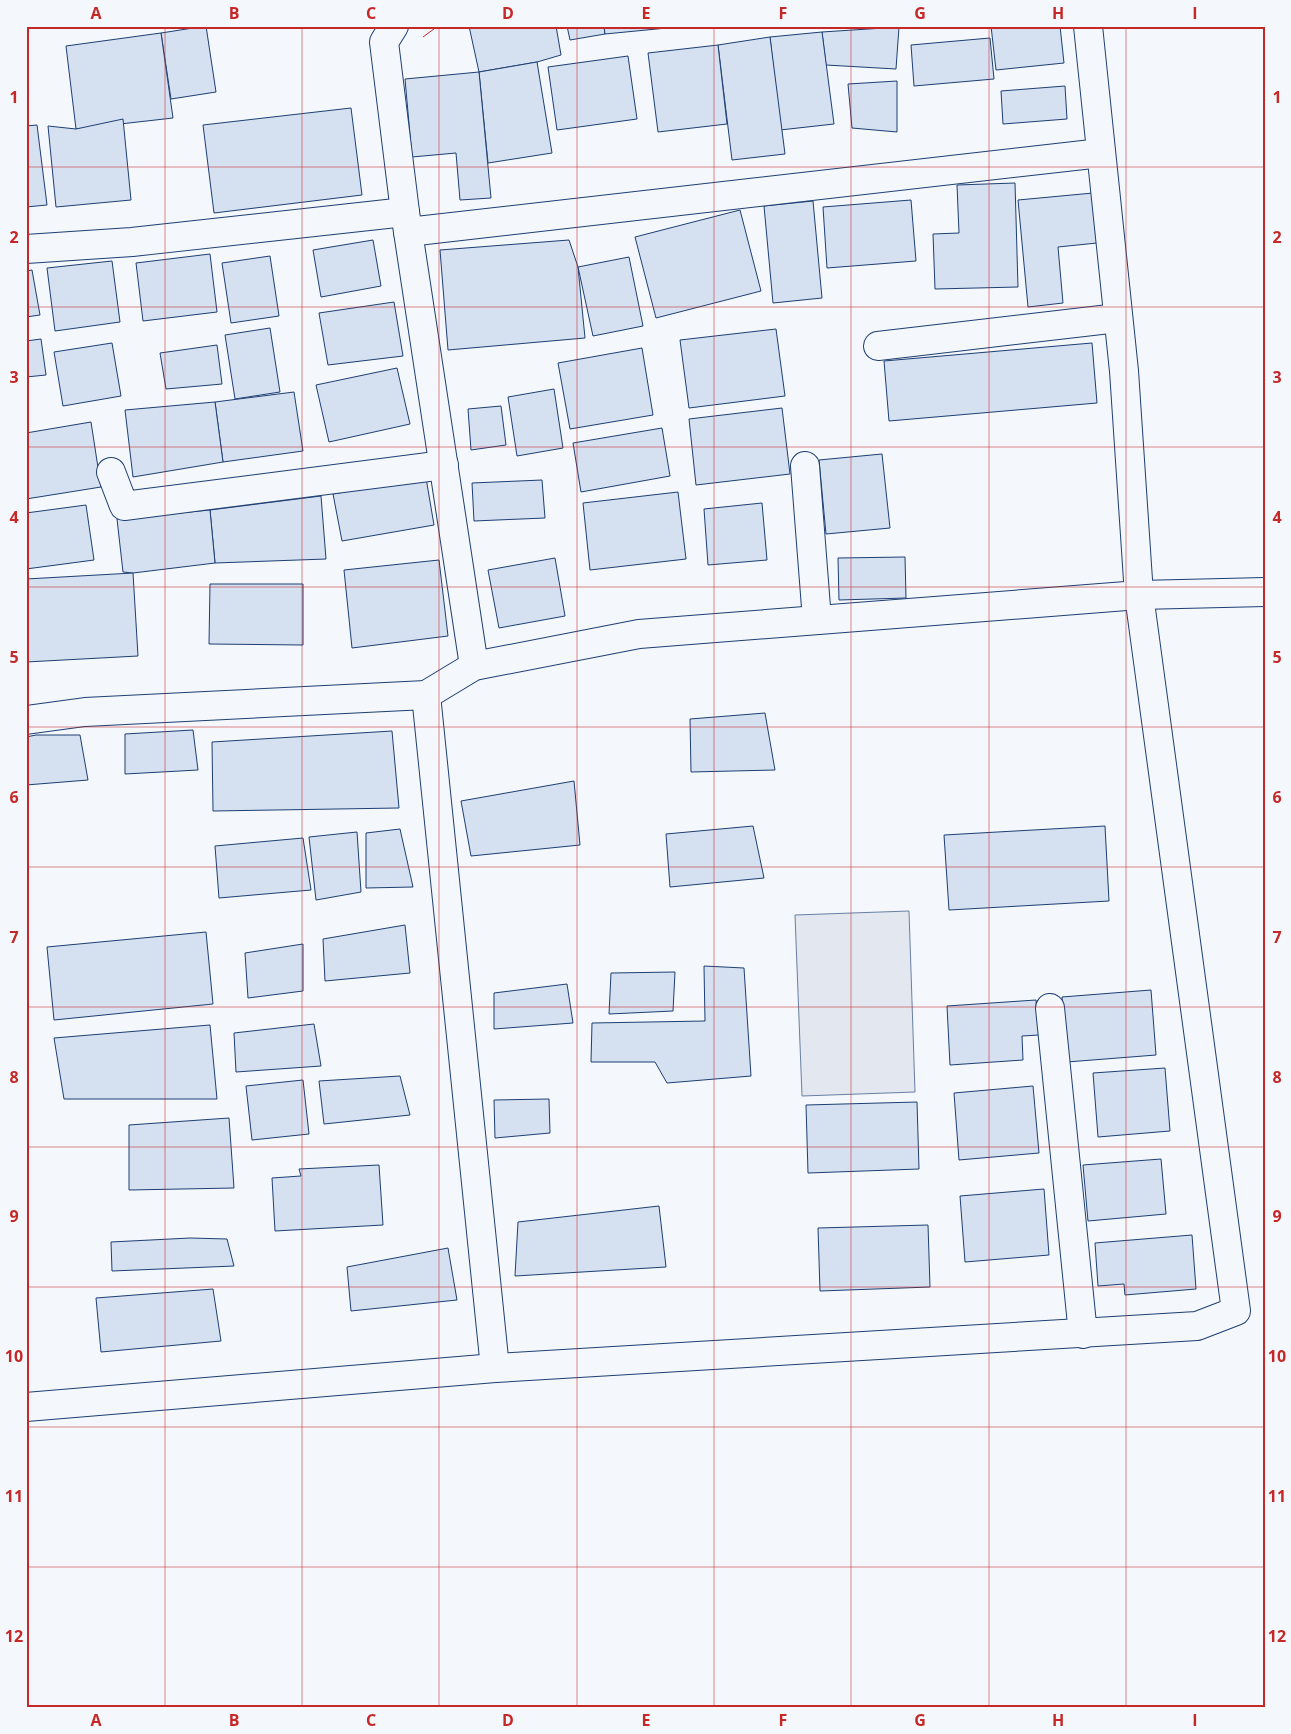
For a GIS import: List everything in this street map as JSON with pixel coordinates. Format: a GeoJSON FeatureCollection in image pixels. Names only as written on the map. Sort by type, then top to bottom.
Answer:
{"type":"FeatureCollection","features":[{"type":"Feature","properties":{"kind":"street"},"geometry":{"type":"LineString","coordinates":[[394,26],[384,42],[407,222],[474,666]]}},
{"type":"Feature","properties":{"kind":"street"},"geometry":{"type":"LineString","coordinates":[[26,1407],[495,1368],[1197,1326],[1236,1311],[1139,595],[1124,371],[1088,26]]}},
{"type":"Feature","properties":{"kind":"street"},"geometry":{"type":"LineString","coordinates":[[26,249],[407,222],[1101,153]]}},
{"type":"Feature","properties":{"kind":"street"},"geometry":{"type":"LineString","coordinates":[[878,346],[1118,318]]}},
{"type":"Feature","properties":{"kind":"street"},"geometry":{"type":"LineString","coordinates":[[111,472],[124,506],[444,465]]}},
{"type":"Feature","properties":{"kind":"street"},"geometry":{"type":"LineString","coordinates":[[804,466],[817,620]]}},
{"type":"Feature","properties":{"kind":"street"},"geometry":{"type":"LineString","coordinates":[[26,720],[85,712],[426,695],[474,666],[639,634],[1139,595],[1265,592]]}},
{"type":"Feature","properties":{"kind":"street"},"geometry":{"type":"LineString","coordinates":[[426,695],[495,1368]]}},
{"type":"Feature","properties":{"kind":"street"},"geometry":{"type":"LineString","coordinates":[[1050,1008],[1083,1334]]}},
{"type":"Feature","properties":{"kind":"shaded area"},"geometry":{"type":"Polygon","coordinates":[[[909,911],[915,1092],[802,1096],[795,915],[909,911]]]}},
{"type":"Feature","properties":{"kind":"building"},"geometry":{"type":"Polygon","coordinates":[[[206,26],[216,92],[171,99],[161,33],[206,26]]]}},
{"type":"Feature","properties":{"kind":"building"},"geometry":{"type":"Polygon","coordinates":[[[469,26],[556,26],[561,55],[537,62],[479,72],[469,26]]]}},
{"type":"Feature","properties":{"kind":"building"},"geometry":{"type":"Polygon","coordinates":[[[567,26],[604,26],[605,34],[570,40],[567,26]]]}},
{"type":"Feature","properties":{"kind":"building"},"geometry":{"type":"Polygon","coordinates":[[[604,26],[667,26],[667,28],[605,34],[604,26]]]}},
{"type":"Feature","properties":{"kind":"building"},"geometry":{"type":"Polygon","coordinates":[[[991,26],[1060,26],[1064,63],[996,70],[991,26]]]}},
{"type":"Feature","properties":{"kind":"building"},"geometry":{"type":"Polygon","coordinates":[[[899,27],[896,69],[826,65],[822,32],[899,27]]]}},
{"type":"Feature","properties":{"kind":"building"},"geometry":{"type":"Polygon","coordinates":[[[822,32],[834,124],[780,130],[770,37],[822,32]]]}},
{"type":"Feature","properties":{"kind":"building"},"geometry":{"type":"Polygon","coordinates":[[[161,33],[173,118],[76,129],[66,46],[161,33]]]}},
{"type":"Feature","properties":{"kind":"building"},"geometry":{"type":"Polygon","coordinates":[[[770,37],[785,154],[732,160],[718,45],[770,37]]]}},
{"type":"Feature","properties":{"kind":"building"},"geometry":{"type":"Polygon","coordinates":[[[990,38],[994,79],[914,86],[911,45],[990,38]]]}},
{"type":"Feature","properties":{"kind":"building"},"geometry":{"type":"Polygon","coordinates":[[[718,45],[727,124],[658,132],[648,53],[718,45]]]}},
{"type":"Feature","properties":{"kind":"building"},"geometry":{"type":"Polygon","coordinates":[[[628,56],[637,119],[557,130],[548,67],[628,56]]]}},
{"type":"Feature","properties":{"kind":"building"},"geometry":{"type":"Polygon","coordinates":[[[537,62],[552,153],[488,163],[479,72],[537,62]]]}},
{"type":"Feature","properties":{"kind":"building"},"geometry":{"type":"Polygon","coordinates":[[[479,72],[491,198],[460,200],[456,153],[412,157],[405,79],[479,72]]]}},
{"type":"Feature","properties":{"kind":"building"},"geometry":{"type":"Polygon","coordinates":[[[897,81],[897,132],[852,128],[848,84],[897,81]]]}},
{"type":"Feature","properties":{"kind":"building"},"geometry":{"type":"Polygon","coordinates":[[[1065,86],[1067,119],[1003,124],[1001,91],[1065,86]]]}},
{"type":"Feature","properties":{"kind":"building"},"geometry":{"type":"Polygon","coordinates":[[[351,108],[362,195],[214,213],[203,125],[351,108]]]}},
{"type":"Feature","properties":{"kind":"building"},"geometry":{"type":"Polygon","coordinates":[[[123,119],[131,200],[56,207],[48,126],[76,129],[123,119]]]}},
{"type":"Feature","properties":{"kind":"building"},"geometry":{"type":"Polygon","coordinates":[[[37,125],[47,205],[26,207],[26,126],[37,125]]]}},
{"type":"Feature","properties":{"kind":"building"},"geometry":{"type":"Polygon","coordinates":[[[1015,183],[1018,287],[935,289],[933,234],[959,233],[957,185],[1015,183]]]}},
{"type":"Feature","properties":{"kind":"building"},"geometry":{"type":"Polygon","coordinates":[[[1093,193],[1097,243],[1058,247],[1063,303],[1028,307],[1018,200],[1093,193]]]}},
{"type":"Feature","properties":{"kind":"building"},"geometry":{"type":"Polygon","coordinates":[[[911,200],[916,261],[827,268],[823,207],[911,200]]]}},
{"type":"Feature","properties":{"kind":"building"},"geometry":{"type":"Polygon","coordinates":[[[813,201],[822,298],[773,303],[764,206],[813,201]]]}},
{"type":"Feature","properties":{"kind":"building"},"geometry":{"type":"Polygon","coordinates":[[[740,210],[761,291],[656,318],[635,237],[740,210]]]}},
{"type":"Feature","properties":{"kind":"building"},"geometry":{"type":"Polygon","coordinates":[[[373,240],[381,286],[321,297],[313,250],[373,240]]]}},
{"type":"Feature","properties":{"kind":"building"},"geometry":{"type":"Polygon","coordinates":[[[569,240],[578,267],[585,338],[448,350],[440,250],[569,240]]]}},
{"type":"Feature","properties":{"kind":"building"},"geometry":{"type":"Polygon","coordinates":[[[210,254],[217,312],[143,321],[136,263],[210,254]]]}},
{"type":"Feature","properties":{"kind":"building"},"geometry":{"type":"Polygon","coordinates":[[[270,256],[279,316],[231,323],[222,263],[270,256]]]}},
{"type":"Feature","properties":{"kind":"building"},"geometry":{"type":"Polygon","coordinates":[[[629,257],[643,326],[593,336],[578,267],[629,257]]]}},
{"type":"Feature","properties":{"kind":"building"},"geometry":{"type":"Polygon","coordinates":[[[112,261],[120,322],[55,331],[47,268],[112,261]]]}},
{"type":"Feature","properties":{"kind":"building"},"geometry":{"type":"Polygon","coordinates":[[[32,270],[40,315],[26,317],[26,271],[32,270]]]}},
{"type":"Feature","properties":{"kind":"building"},"geometry":{"type":"Polygon","coordinates":[[[394,302],[403,356],[328,365],[319,313],[394,302]]]}},
{"type":"Feature","properties":{"kind":"building"},"geometry":{"type":"Polygon","coordinates":[[[270,328],[280,392],[235,399],[225,335],[270,328]]]}},
{"type":"Feature","properties":{"kind":"building"},"geometry":{"type":"Polygon","coordinates":[[[776,329],[785,396],[689,408],[680,340],[776,329]]]}},
{"type":"Feature","properties":{"kind":"building"},"geometry":{"type":"Polygon","coordinates":[[[41,339],[46,375],[26,377],[26,341],[41,339]]]}},
{"type":"Feature","properties":{"kind":"building"},"geometry":{"type":"Polygon","coordinates":[[[112,343],[121,396],[63,406],[54,352],[112,343]]]}},
{"type":"Feature","properties":{"kind":"building"},"geometry":{"type":"Polygon","coordinates":[[[1092,343],[1097,403],[889,421],[884,361],[1092,343]]]}},
{"type":"Feature","properties":{"kind":"building"},"geometry":{"type":"Polygon","coordinates":[[[217,345],[222,384],[166,389],[160,353],[217,345]]]}},
{"type":"Feature","properties":{"kind":"building"},"geometry":{"type":"Polygon","coordinates":[[[642,348],[653,415],[570,429],[558,363],[642,348]]]}},
{"type":"Feature","properties":{"kind":"building"},"geometry":{"type":"Polygon","coordinates":[[[397,368],[410,424],[329,442],[316,385],[397,368]]]}},
{"type":"Feature","properties":{"kind":"building"},"geometry":{"type":"Polygon","coordinates":[[[554,389],[563,448],[517,456],[508,397],[554,389]]]}},
{"type":"Feature","properties":{"kind":"building"},"geometry":{"type":"Polygon","coordinates":[[[294,392],[303,451],[223,462],[215,402],[294,392]]]}},
{"type":"Feature","properties":{"kind":"building"},"geometry":{"type":"Polygon","coordinates":[[[215,402],[223,462],[133,477],[125,410],[215,402]]]}},
{"type":"Feature","properties":{"kind":"building"},"geometry":{"type":"Polygon","coordinates":[[[501,406],[506,445],[471,450],[468,409],[501,406]]]}},
{"type":"Feature","properties":{"kind":"building"},"geometry":{"type":"Polygon","coordinates":[[[782,408],[790,474],[696,485],[689,419],[782,408]]]}},
{"type":"Feature","properties":{"kind":"building"},"geometry":{"type":"Polygon","coordinates":[[[91,422],[101,487],[26,499],[26,433],[91,422]]]}},
{"type":"Feature","properties":{"kind":"building"},"geometry":{"type":"Polygon","coordinates":[[[662,428],[670,476],[581,492],[573,443],[662,428]]]}},
{"type":"Feature","properties":{"kind":"building"},"geometry":{"type":"Polygon","coordinates":[[[882,454],[890,528],[826,534],[819,460],[882,454]]]}},
{"type":"Feature","properties":{"kind":"building"},"geometry":{"type":"Polygon","coordinates":[[[426,478],[434,525],[342,541],[333,494],[426,478]]]}},
{"type":"Feature","properties":{"kind":"building"},"geometry":{"type":"Polygon","coordinates":[[[542,480],[545,518],[474,521],[472,483],[542,480]]]}},
{"type":"Feature","properties":{"kind":"building"},"geometry":{"type":"Polygon","coordinates":[[[678,492],[686,559],[590,570],[583,503],[678,492]]]}},
{"type":"Feature","properties":{"kind":"building"},"geometry":{"type":"Polygon","coordinates":[[[321,496],[326,559],[215,563],[210,510],[321,496]]]}},
{"type":"Feature","properties":{"kind":"building"},"geometry":{"type":"Polygon","coordinates":[[[762,503],[767,560],[708,565],[704,509],[762,503]]]}},
{"type":"Feature","properties":{"kind":"building"},"geometry":{"type":"Polygon","coordinates":[[[86,505],[94,560],[26,569],[26,513],[86,505]]]}},
{"type":"Feature","properties":{"kind":"building"},"geometry":{"type":"Polygon","coordinates":[[[210,510],[215,563],[133,573],[123,572],[117,519],[210,510]]]}},
{"type":"Feature","properties":{"kind":"building"},"geometry":{"type":"Polygon","coordinates":[[[905,557],[906,598],[839,600],[838,558],[905,557]]]}},
{"type":"Feature","properties":{"kind":"building"},"geometry":{"type":"Polygon","coordinates":[[[555,558],[565,616],[499,628],[488,570],[555,558]]]}},
{"type":"Feature","properties":{"kind":"building"},"geometry":{"type":"Polygon","coordinates":[[[439,560],[448,636],[352,648],[344,570],[439,560]]]}},
{"type":"Feature","properties":{"kind":"building"},"geometry":{"type":"Polygon","coordinates":[[[133,573],[138,656],[26,662],[26,579],[133,573]]]}},
{"type":"Feature","properties":{"kind":"building"},"geometry":{"type":"Polygon","coordinates":[[[210,584],[303,584],[303,645],[209,644],[210,584]]]}},
{"type":"Feature","properties":{"kind":"building"},"geometry":{"type":"Polygon","coordinates":[[[765,713],[775,770],[691,772],[690,719],[765,713]]]}},
{"type":"Feature","properties":{"kind":"building"},"geometry":{"type":"Polygon","coordinates":[[[193,730],[198,770],[125,774],[125,734],[193,730]]]}},
{"type":"Feature","properties":{"kind":"building"},"geometry":{"type":"Polygon","coordinates":[[[392,731],[399,808],[213,811],[212,742],[392,731]]]}},
{"type":"Feature","properties":{"kind":"building"},"geometry":{"type":"Polygon","coordinates":[[[36,735],[80,735],[88,780],[26,785],[26,737],[36,735]]]}},
{"type":"Feature","properties":{"kind":"building"},"geometry":{"type":"Polygon","coordinates":[[[574,781],[580,845],[471,856],[461,801],[574,781]]]}},
{"type":"Feature","properties":{"kind":"building"},"geometry":{"type":"Polygon","coordinates":[[[753,826],[764,878],[670,887],[666,834],[753,826]]]}},
{"type":"Feature","properties":{"kind":"building"},"geometry":{"type":"Polygon","coordinates":[[[1105,826],[1109,901],[949,910],[944,835],[1105,826]]]}},
{"type":"Feature","properties":{"kind":"building"},"geometry":{"type":"Polygon","coordinates":[[[400,829],[413,887],[366,888],[366,833],[400,829]]]}},
{"type":"Feature","properties":{"kind":"building"},"geometry":{"type":"Polygon","coordinates":[[[357,832],[361,892],[316,900],[309,837],[357,832]]]}},
{"type":"Feature","properties":{"kind":"building"},"geometry":{"type":"Polygon","coordinates":[[[303,838],[311,890],[219,898],[215,846],[303,838]]]}},
{"type":"Feature","properties":{"kind":"building"},"geometry":{"type":"Polygon","coordinates":[[[405,925],[410,973],[325,981],[323,939],[405,925]]]}},
{"type":"Feature","properties":{"kind":"building"},"geometry":{"type":"Polygon","coordinates":[[[206,932],[213,1004],[54,1020],[47,947],[206,932]]]}},
{"type":"Feature","properties":{"kind":"building"},"geometry":{"type":"Polygon","coordinates":[[[303,944],[303,991],[248,998],[245,953],[303,944]]]}},
{"type":"Feature","properties":{"kind":"building"},"geometry":{"type":"Polygon","coordinates":[[[704,966],[744,968],[751,1076],[667,1083],[655,1062],[591,1062],[592,1023],[705,1021],[704,966]]]}},
{"type":"Feature","properties":{"kind":"building"},"geometry":{"type":"Polygon","coordinates":[[[675,972],[673,1011],[609,1014],[611,973],[675,972]]]}},
{"type":"Feature","properties":{"kind":"building"},"geometry":{"type":"Polygon","coordinates":[[[567,984],[573,1023],[494,1029],[494,993],[567,984]]]}},
{"type":"Feature","properties":{"kind":"building"},"geometry":{"type":"Polygon","coordinates":[[[1151,990],[1156,1055],[1067,1062],[1062,997],[1151,990]]]}},
{"type":"Feature","properties":{"kind":"building"},"geometry":{"type":"Polygon","coordinates":[[[1036,1000],[1039,1035],[1022,1036],[1023,1060],[950,1065],[947,1006],[1036,1000]]]}},
{"type":"Feature","properties":{"kind":"building"},"geometry":{"type":"Polygon","coordinates":[[[314,1024],[321,1066],[236,1072],[234,1033],[314,1024]]]}},
{"type":"Feature","properties":{"kind":"building"},"geometry":{"type":"Polygon","coordinates":[[[210,1025],[217,1099],[64,1099],[54,1038],[210,1025]]]}},
{"type":"Feature","properties":{"kind":"building"},"geometry":{"type":"Polygon","coordinates":[[[1165,1068],[1170,1131],[1098,1137],[1093,1073],[1165,1068]]]}},
{"type":"Feature","properties":{"kind":"building"},"geometry":{"type":"Polygon","coordinates":[[[400,1076],[410,1115],[324,1124],[319,1081],[400,1076]]]}},
{"type":"Feature","properties":{"kind":"building"},"geometry":{"type":"Polygon","coordinates":[[[303,1080],[309,1134],[252,1140],[246,1086],[303,1080]]]}},
{"type":"Feature","properties":{"kind":"building"},"geometry":{"type":"Polygon","coordinates":[[[1033,1086],[1039,1153],[959,1160],[954,1093],[1033,1086]]]}},
{"type":"Feature","properties":{"kind":"building"},"geometry":{"type":"Polygon","coordinates":[[[549,1099],[550,1133],[495,1138],[494,1100],[549,1099]]]}},
{"type":"Feature","properties":{"kind":"building"},"geometry":{"type":"Polygon","coordinates":[[[917,1102],[919,1169],[808,1173],[806,1105],[917,1102]]]}},
{"type":"Feature","properties":{"kind":"building"},"geometry":{"type":"Polygon","coordinates":[[[229,1118],[234,1188],[129,1190],[129,1125],[229,1118]]]}},
{"type":"Feature","properties":{"kind":"building"},"geometry":{"type":"Polygon","coordinates":[[[1161,1159],[1166,1214],[1088,1221],[1083,1165],[1161,1159]]]}},
{"type":"Feature","properties":{"kind":"building"},"geometry":{"type":"Polygon","coordinates":[[[379,1165],[383,1225],[275,1231],[272,1178],[301,1176],[299,1169],[379,1165]]]}},
{"type":"Feature","properties":{"kind":"building"},"geometry":{"type":"Polygon","coordinates":[[[1044,1189],[1049,1255],[965,1262],[960,1196],[1044,1189]]]}},
{"type":"Feature","properties":{"kind":"building"},"geometry":{"type":"Polygon","coordinates":[[[659,1206],[666,1267],[515,1276],[518,1222],[659,1206]]]}},
{"type":"Feature","properties":{"kind":"building"},"geometry":{"type":"Polygon","coordinates":[[[928,1225],[930,1287],[820,1291],[818,1228],[928,1225]]]}},
{"type":"Feature","properties":{"kind":"building"},"geometry":{"type":"Polygon","coordinates":[[[1192,1235],[1196,1289],[1125,1295],[1124,1284],[1098,1286],[1095,1243],[1192,1235]]]}},
{"type":"Feature","properties":{"kind":"building"},"geometry":{"type":"Polygon","coordinates":[[[190,1238],[227,1239],[234,1266],[112,1271],[111,1242],[190,1238]]]}},
{"type":"Feature","properties":{"kind":"building"},"geometry":{"type":"Polygon","coordinates":[[[448,1248],[457,1300],[351,1311],[347,1267],[448,1248]]]}},
{"type":"Feature","properties":{"kind":"building"},"geometry":{"type":"Polygon","coordinates":[[[213,1289],[221,1341],[101,1352],[96,1298],[213,1289]]]}},
{"type":"Feature","properties":{"kind":"power"},"geometry":{"type":"LineString","coordinates":[[423,37],[438,26]]}}]}
